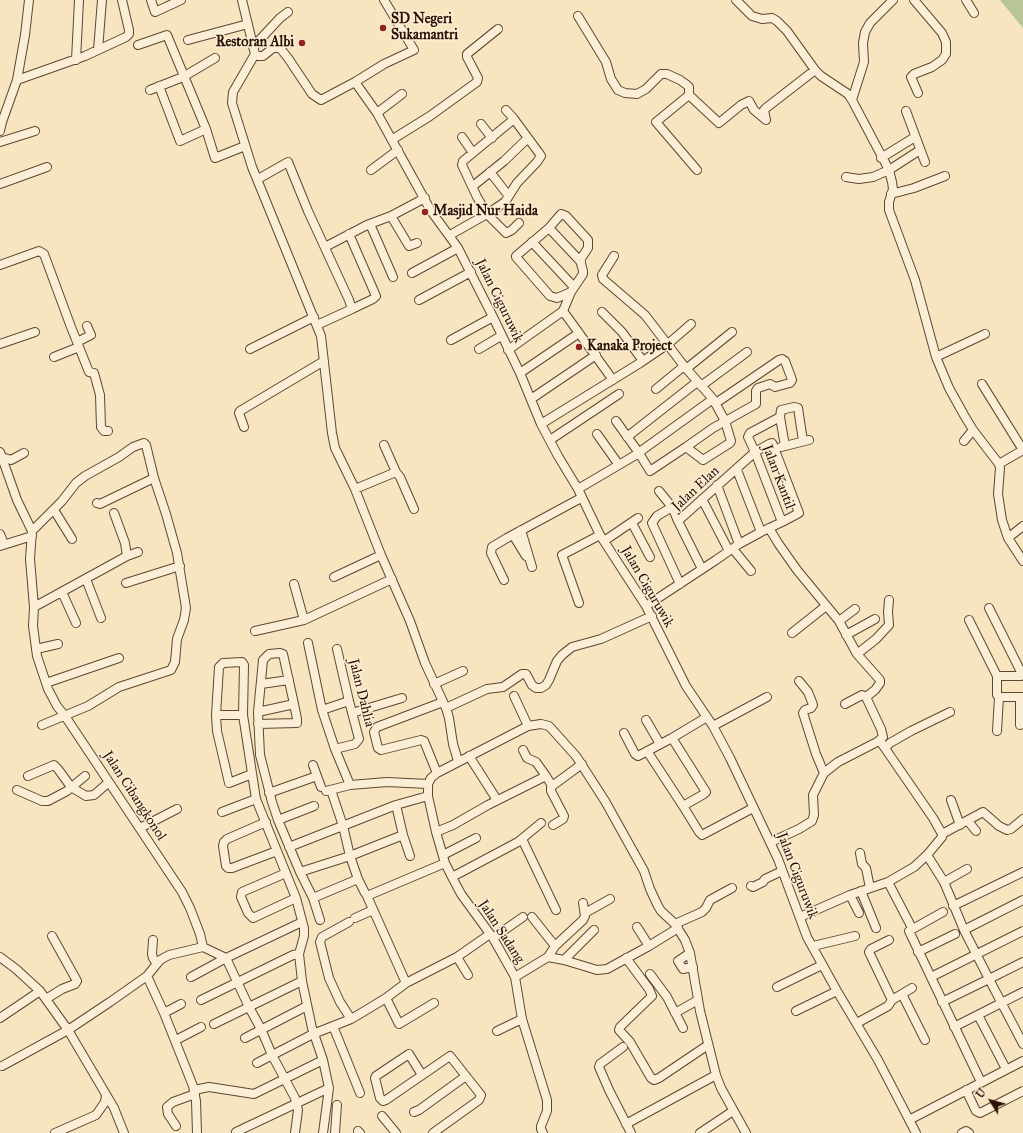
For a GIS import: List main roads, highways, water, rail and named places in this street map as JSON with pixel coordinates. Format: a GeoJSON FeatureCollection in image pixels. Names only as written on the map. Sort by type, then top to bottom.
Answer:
{"type":"FeatureCollection","features":[{"type":"Feature","properties":{"kind":"place","name":"SD Negeri Sukamantri"},"geometry":{"type":"Point","coordinates":[383,28]}},
{"type":"Feature","properties":{"kind":"place","name":"Restoran Albi"},"geometry":{"type":"Point","coordinates":[302,43]}},
{"type":"Feature","properties":{"kind":"place","name":"Masjid Nur Haida"},"geometry":{"type":"Point","coordinates":[425,212]}},
{"type":"Feature","properties":{"kind":"place","name":"Kanaka Project"},"geometry":{"type":"Point","coordinates":[579,347]}}]}
